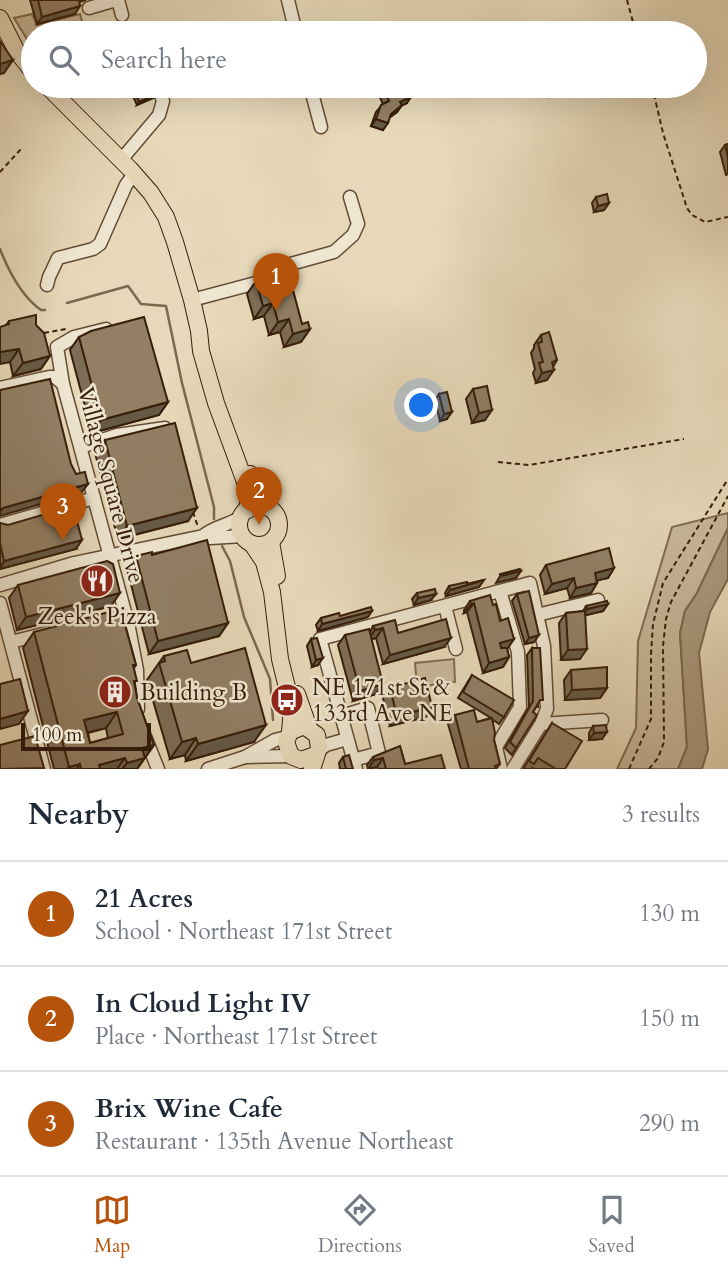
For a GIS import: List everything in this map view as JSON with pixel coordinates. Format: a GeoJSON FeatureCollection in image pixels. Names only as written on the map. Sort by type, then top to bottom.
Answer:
{"type":"FeatureCollection","features":[{"type":"Feature","properties":{"kind":"main road"},"geometry":{"type":"LineString","coordinates":[[0,18],[21,57]]}},
{"type":"Feature","properties":{"kind":"main road"},"geometry":{"type":"LineString","coordinates":[[59,98],[151,193],[166,217],[176,242],[216,403],[248,490],[240,524],[247,540],[264,562],[269,577],[280,659],[292,702],[286,747],[295,761],[314,759],[319,744],[301,706],[287,653],[282,601],[271,542]]}},
{"type":"Feature","properties":{"kind":"main road"},"geometry":{"type":"LineString","coordinates":[[199,331],[210,349],[241,456],[279,525],[271,542],[265,545],[247,540]]}},
{"type":"Feature","properties":{"kind":"main road"},"geometry":{"type":"LineString","coordinates":[[244,513],[256,506],[269,508]]}},
{"type":"Feature","properties":{"kind":"main road"},"geometry":{"type":"LineString","coordinates":[[288,734],[299,727],[313,731]]}},
{"type":"Feature","properties":{"kind":"street"},"geometry":{"type":"LineString","coordinates":[[89,8],[117,0],[122,15]]}},
{"type":"Feature","properties":{"kind":"street"},"geometry":{"type":"LineString","coordinates":[[288,0],[293,21]]}},
{"type":"Feature","properties":{"kind":"street"},"geometry":{"type":"LineString","coordinates":[[121,160],[159,115],[162,98]]}},
{"type":"Feature","properties":{"kind":"street"},"geometry":{"type":"LineString","coordinates":[[313,98],[321,127]]}},
{"type":"Feature","properties":{"kind":"street"},"geometry":{"type":"LineString","coordinates":[[47,285],[58,258],[93,249],[100,243],[126,185],[134,174]]}},
{"type":"Feature","properties":{"kind":"street"},"geometry":{"type":"LineString","coordinates":[[192,300],[271,279],[287,265],[334,252],[353,235],[358,224],[349,197]]}},
{"type":"Feature","properties":{"kind":"street"},"geometry":{"type":"LineString","coordinates":[[35,337],[57,347],[83,334],[112,328]]}},
{"type":"Feature","properties":{"kind":"street","name":"Village Square Drive"},"geometry":{"type":"LineString","coordinates":[[57,347],[59,381],[81,447],[109,555],[120,613],[137,670],[138,711],[142,730],[158,769]]}},
{"type":"Feature","properties":{"kind":"street"},"geometry":{"type":"LineString","coordinates":[[0,388],[41,378],[59,381]]}},
{"type":"Feature","properties":{"kind":"street"},"geometry":{"type":"LineString","coordinates":[[81,447],[117,435],[166,428]]}},
{"type":"Feature","properties":{"kind":"street"},"geometry":{"type":"LineString","coordinates":[[0,525],[94,498]]}},
{"type":"Feature","properties":{"kind":"street"},"geometry":{"type":"LineString","coordinates":[[0,585],[41,572],[222,528],[244,513]]}},
{"type":"Feature","properties":{"kind":"street"},"geometry":{"type":"LineString","coordinates":[[200,532],[210,538],[247,540]]}},
{"type":"Feature","properties":{"kind":"street"},"geometry":{"type":"LineString","coordinates":[[341,716],[368,709],[379,752],[354,764],[320,639],[530,583],[544,646],[547,709],[541,724],[513,769]]}},
{"type":"Feature","properties":{"kind":"street"},"geometry":{"type":"LineString","coordinates":[[500,591],[518,652],[520,707],[496,747],[501,769]]}},
{"type":"Feature","properties":{"kind":"street"},"geometry":{"type":"LineString","coordinates":[[537,615],[598,600]]}},
{"type":"Feature","properties":{"kind":"street"},"geometry":{"type":"LineString","coordinates":[[0,603],[17,680],[44,769]]}},
{"type":"Feature","properties":{"kind":"street"},"geometry":{"type":"LineString","coordinates":[[445,606],[456,649]]}},
{"type":"Feature","properties":{"kind":"street"},"geometry":{"type":"LineString","coordinates":[[6,637],[54,631]]}},
{"type":"Feature","properties":{"kind":"street"},"geometry":{"type":"LineString","coordinates":[[541,724],[601,720]]}},
{"type":"Feature","properties":{"kind":"street"},"geometry":{"type":"LineString","coordinates":[[313,731],[346,735]]}},
{"type":"Feature","properties":{"kind":"street"},"geometry":{"type":"LineString","coordinates":[[208,769],[245,757],[288,734]]}},
{"type":"Feature","properties":{"kind":"street"},"geometry":{"type":"LineString","coordinates":[[314,759],[326,745],[346,735]]}},
{"type":"Feature","properties":{"kind":"street"},"geometry":{"type":"LineString","coordinates":[[245,757],[295,761]]}},
{"type":"Feature","properties":{"kind":"path"},"geometry":{"type":"LineString","coordinates":[[627,0],[633,21]]}},
{"type":"Feature","properties":{"kind":"path"},"geometry":{"type":"LineString","coordinates":[[655,98],[687,208],[692,215],[705,222],[728,217]]}},
{"type":"Feature","properties":{"kind":"path"},"geometry":{"type":"LineString","coordinates":[[0,172],[21,149]]}},
{"type":"Feature","properties":{"kind":"path"},"geometry":{"type":"LineString","coordinates":[[35,337],[35,333],[67,329]]}},
{"type":"Feature","properties":{"kind":"path"},"geometry":{"type":"LineString","coordinates":[[498,462],[528,465],[684,439]]}},
{"type":"Feature","properties":{"kind":"path"},"geometry":{"type":"LineString","coordinates":[[629,769],[651,719],[653,624],[663,583],[728,479]]}},
{"type":"Feature","properties":{"kind":"path"},"geometry":{"type":"LineString","coordinates":[[649,769],[658,758],[664,742],[666,619],[671,602],[728,496]]}},
{"type":"Feature","properties":{"kind":"path"},"geometry":{"type":"LineString","coordinates":[[192,510],[200,532]]}},
{"type":"Feature","properties":{"kind":"shaded area"},"geometry":{"type":"Polygon","coordinates":[[[32,14],[35,21],[21,21],[21,29],[14,18],[32,14]]]}},
{"type":"Feature","properties":{"kind":"shaded area"},"geometry":{"type":"Polygon","coordinates":[[[80,14],[82,21],[53,21],[80,14]]]}},
{"type":"Feature","properties":{"kind":"shaded area"},"geometry":{"type":"Polygon","coordinates":[[[728,513],[728,528],[697,593],[685,611],[680,633],[687,747],[678,769],[617,769],[636,728],[638,641],[672,527],[728,513]]]}},
{"type":"Feature","properties":{"kind":"shaded area"},"geometry":{"type":"Polygon","coordinates":[[[728,528],[728,579],[710,612],[699,653],[708,749],[702,769],[678,769],[687,747],[680,633],[685,611],[697,593],[728,528]]]}},
{"type":"Feature","properties":{"kind":"shaded area"},"geometry":{"type":"Polygon","coordinates":[[[454,659],[455,682],[417,687],[415,663],[454,659]]]}},
{"type":"Feature","properties":{"kind":"building"},"geometry":{"type":"Polygon","coordinates":[[[38,0],[79,0],[80,6],[42,17],[38,0]]]}},
{"type":"Feature","properties":{"kind":"building"},"geometry":{"type":"Polygon","coordinates":[[[0,41],[13,60],[0,64],[0,41]]]}},
{"type":"Feature","properties":{"kind":"building"},"geometry":{"type":"Polygon","coordinates":[[[388,98],[409,98],[400,102],[402,105],[391,114],[388,123],[376,119],[381,105],[389,101],[388,98]]]}},
{"type":"Feature","properties":{"kind":"building"},"geometry":{"type":"Polygon","coordinates":[[[607,194],[609,203],[598,206],[596,197],[607,194]]]}},
{"type":"Feature","properties":{"kind":"building"},"geometry":{"type":"Polygon","coordinates":[[[280,275],[281,281],[290,279],[302,324],[308,322],[310,329],[293,334],[289,319],[278,322],[273,303],[263,306],[256,281],[280,275]]]}},
{"type":"Feature","properties":{"kind":"building"},"geometry":{"type":"Polygon","coordinates":[[[36,315],[36,325],[44,333],[50,356],[23,363],[19,349],[0,352],[0,327],[9,324],[9,321],[36,315]]]}},
{"type":"Feature","properties":{"kind":"building"},"geometry":{"type":"Polygon","coordinates":[[[144,317],[168,402],[101,420],[79,337],[91,331],[144,317]]]}},
{"type":"Feature","properties":{"kind":"building"},"geometry":{"type":"Polygon","coordinates":[[[549,332],[557,360],[552,362],[554,370],[542,373],[539,363],[543,362],[538,343],[542,342],[541,335],[549,332]]]}},
{"type":"Feature","properties":{"kind":"building"},"geometry":{"type":"Polygon","coordinates":[[[50,379],[71,464],[76,474],[85,472],[88,484],[0,511],[0,390],[50,379]]]}},
{"type":"Feature","properties":{"kind":"building"},"geometry":{"type":"Polygon","coordinates":[[[487,386],[492,410],[479,413],[473,389],[487,386]]]}},
{"type":"Feature","properties":{"kind":"building"},"geometry":{"type":"Polygon","coordinates":[[[447,392],[452,412],[444,414],[439,394],[447,392]]]}},
{"type":"Feature","properties":{"kind":"building"},"geometry":{"type":"Polygon","coordinates":[[[175,423],[197,508],[127,526],[105,440],[175,423]]]}},
{"type":"Feature","properties":{"kind":"building"},"geometry":{"type":"Polygon","coordinates":[[[73,506],[82,540],[4,561],[0,523],[8,525],[73,506]]]}},
{"type":"Feature","properties":{"kind":"building"},"geometry":{"type":"Polygon","coordinates":[[[207,540],[228,623],[158,641],[136,556],[152,552],[152,555],[207,540]]]}},
{"type":"Feature","properties":{"kind":"building"},"geometry":{"type":"Polygon","coordinates":[[[609,548],[614,568],[595,573],[597,583],[576,588],[574,578],[552,584],[546,565],[609,548]]]}},
{"type":"Feature","properties":{"kind":"building"},"geometry":{"type":"Polygon","coordinates":[[[107,561],[113,564],[120,593],[26,617],[18,585],[107,561]]]}},
{"type":"Feature","properties":{"kind":"building"},"geometry":{"type":"Polygon","coordinates":[[[520,569],[521,571],[500,576],[500,574],[520,569]]]}},
{"type":"Feature","properties":{"kind":"building"},"geometry":{"type":"Polygon","coordinates":[[[484,580],[450,590],[449,586],[467,584],[484,580]]]}},
{"type":"Feature","properties":{"kind":"building"},"geometry":{"type":"Polygon","coordinates":[[[435,589],[436,594],[418,598],[417,593],[435,589]]]}},
{"type":"Feature","properties":{"kind":"building"},"geometry":{"type":"Polygon","coordinates":[[[529,591],[539,635],[529,638],[517,594],[529,591]]]}},
{"type":"Feature","properties":{"kind":"building"},"geometry":{"type":"Polygon","coordinates":[[[490,595],[493,605],[496,604],[500,621],[508,618],[514,639],[500,643],[501,648],[507,648],[509,657],[489,663],[474,603],[471,604],[470,601],[490,595]]]}},
{"type":"Feature","properties":{"kind":"building"},"geometry":{"type":"Polygon","coordinates":[[[607,601],[608,604],[587,609],[586,606],[607,601]]]}},
{"type":"Feature","properties":{"kind":"building"},"geometry":{"type":"Polygon","coordinates":[[[371,607],[372,611],[322,624],[321,618],[339,613],[340,616],[371,607]]]}},
{"type":"Feature","properties":{"kind":"building"},"geometry":{"type":"Polygon","coordinates":[[[124,608],[129,624],[125,625],[136,665],[133,665],[137,698],[154,745],[142,748],[145,758],[127,763],[125,758],[99,765],[100,769],[81,769],[80,764],[69,767],[34,632],[124,608]],[[117,712],[84,720],[90,743],[123,734],[117,712]]]}},
{"type":"Feature","properties":{"kind":"building"},"geometry":{"type":"Polygon","coordinates":[[[585,611],[587,649],[568,650],[566,613],[585,611]]]}},
{"type":"Feature","properties":{"kind":"building"},"geometry":{"type":"Polygon","coordinates":[[[446,619],[451,638],[390,655],[383,628],[375,630],[373,626],[395,620],[398,633],[446,619]]]}},
{"type":"Feature","properties":{"kind":"building"},"geometry":{"type":"Polygon","coordinates":[[[369,629],[383,684],[360,691],[345,635],[369,629]]]}},
{"type":"Feature","properties":{"kind":"building"},"geometry":{"type":"Polygon","coordinates":[[[317,638],[323,658],[316,660],[311,639],[317,638]]]}},
{"type":"Feature","properties":{"kind":"building"},"geometry":{"type":"Polygon","coordinates":[[[245,648],[266,725],[198,744],[196,738],[182,742],[159,663],[165,661],[164,656],[187,650],[191,663],[245,648]]]}},
{"type":"Feature","properties":{"kind":"building"},"geometry":{"type":"Polygon","coordinates":[[[532,648],[540,648],[543,700],[540,700],[533,712],[537,715],[516,748],[510,742],[533,701],[532,648]]]}},
{"type":"Feature","properties":{"kind":"building"},"geometry":{"type":"Polygon","coordinates":[[[607,667],[607,688],[572,690],[571,670],[607,667]]]}},
{"type":"Feature","properties":{"kind":"building"},"geometry":{"type":"Polygon","coordinates":[[[472,675],[514,700],[504,717],[463,692],[472,675]]]}},
{"type":"Feature","properties":{"kind":"building"},"geometry":{"type":"Polygon","coordinates":[[[425,678],[432,707],[397,716],[390,688],[425,678]]]}},
{"type":"Feature","properties":{"kind":"building"},"geometry":{"type":"Polygon","coordinates":[[[20,679],[28,711],[0,719],[0,684],[20,679]]]}},
{"type":"Feature","properties":{"kind":"building"},"geometry":{"type":"Polygon","coordinates":[[[474,710],[477,722],[492,718],[500,764],[495,766],[496,769],[469,769],[455,715],[474,710]]]}},
{"type":"Feature","properties":{"kind":"building"},"geometry":{"type":"Polygon","coordinates":[[[552,723],[582,741],[565,769],[556,769],[538,758],[534,764],[529,761],[552,723]]]}},
{"type":"Feature","properties":{"kind":"building"},"geometry":{"type":"Polygon","coordinates":[[[606,725],[607,732],[594,733],[593,726],[606,725]]]}},
{"type":"Feature","properties":{"kind":"building"},"geometry":{"type":"Polygon","coordinates":[[[35,736],[44,768],[0,769],[0,745],[35,736]]]}},
{"type":"Feature","properties":{"kind":"building"},"geometry":{"type":"Polygon","coordinates":[[[400,746],[405,764],[441,755],[445,769],[386,769],[383,758],[374,760],[373,757],[400,746]]]}},
{"type":"Feature","properties":{"kind":"building"},"geometry":{"type":"Polygon","coordinates":[[[349,755],[353,769],[346,769],[343,757],[349,755]]]}},
{"type":"Feature","properties":{"kind":"waterway"},"geometry":{"type":"LineString","coordinates":[[0,249],[22,291],[41,310],[45,310]]}},
{"type":"Feature","properties":{"kind":"waterway"},"geometry":{"type":"LineString","coordinates":[[67,303],[128,286],[141,304],[166,306],[182,383],[214,507],[214,519]]}},
{"type":"Feature","properties":{"kind":"waterway"},"geometry":{"type":"LineString","coordinates":[[222,546],[230,561],[244,617],[270,679],[273,720]]}},
{"type":"Feature","properties":{"kind":"place","name":"21 Acres"},"geometry":{"type":"Point","coordinates":[276,311]}},
{"type":"Feature","properties":{"kind":"place","name":"In Cloud Light IV"},"geometry":{"type":"Point","coordinates":[259,525]}},
{"type":"Feature","properties":{"kind":"place","name":"Brix Wine Cafe"},"geometry":{"type":"Point","coordinates":[63,541]}},
{"type":"Feature","properties":{"kind":"place","name":"Zeek's Pizza"},"geometry":{"type":"Point","coordinates":[97,581]}},
{"type":"Feature","properties":{"kind":"place","name":"Building B"},"geometry":{"type":"Point","coordinates":[115,692]}},
{"type":"Feature","properties":{"kind":"place","name":"NE 171st St & 133rd Ave NE"},"geometry":{"type":"Point","coordinates":[287,700]}}]}
